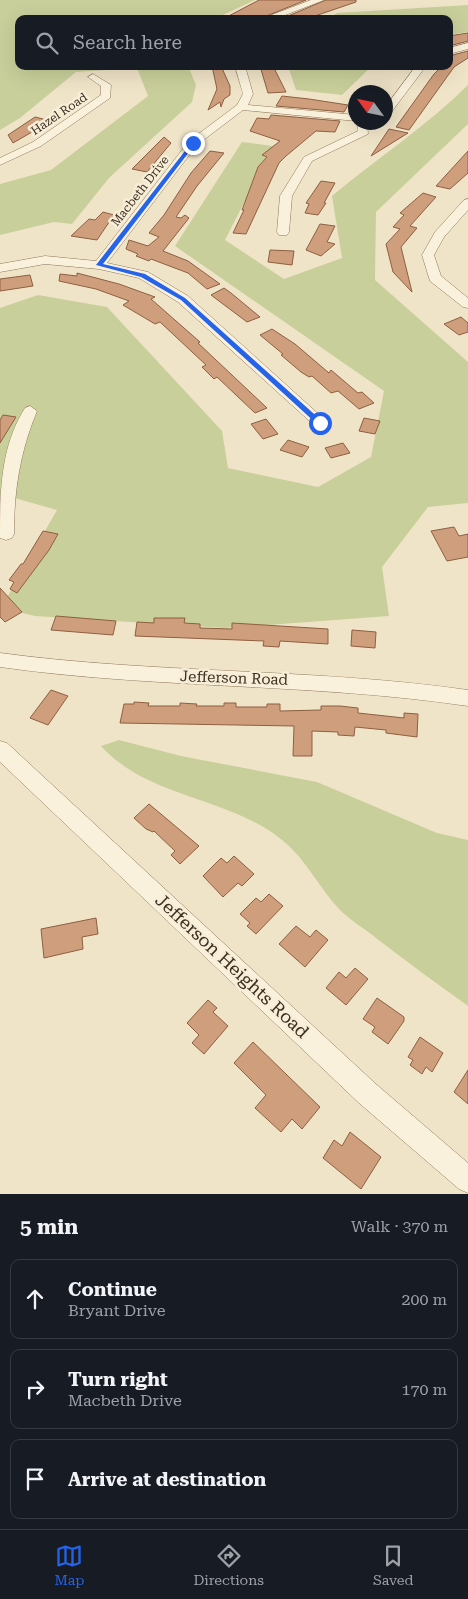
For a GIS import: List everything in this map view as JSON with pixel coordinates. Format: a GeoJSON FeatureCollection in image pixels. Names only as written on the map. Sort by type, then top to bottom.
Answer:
{"type":"FeatureCollection","features":[{"type":"Feature","properties":{"kind":"street"},"geometry":{"type":"LineString","coordinates":[[276,15],[320,0]]}},
{"type":"Feature","properties":{"kind":"street"},"geometry":{"type":"LineString","coordinates":[[453,50],[468,46]]}},
{"type":"Feature","properties":{"kind":"street"},"geometry":{"type":"LineString","coordinates":[[241,70],[248,94],[241,107],[348,117]]}},
{"type":"Feature","properties":{"kind":"street"},"geometry":{"type":"LineString","coordinates":[[393,103],[418,70]]}},
{"type":"Feature","properties":{"kind":"street","name":"Hazel Road"},"geometry":{"type":"LineString","coordinates":[[0,162],[37,144],[106,96],[106,85],[93,77]]}},
{"type":"Feature","properties":{"kind":"street","name":"Macbeth Drive"},"geometry":{"type":"LineString","coordinates":[[99,265],[193,143],[241,107]]}},
{"type":"Feature","properties":{"kind":"street"},"geometry":{"type":"LineString","coordinates":[[283,232],[286,196],[308,159],[364,132],[364,130]]}},
{"type":"Feature","properties":{"kind":"street"},"geometry":{"type":"LineString","coordinates":[[468,203],[439,235],[428,255],[435,278],[468,304]]}},
{"type":"Feature","properties":{"kind":"street"},"geometry":{"type":"LineString","coordinates":[[0,268],[45,260],[99,265],[143,275],[183,299],[320,423]]}},
{"type":"Feature","properties":{"kind":"street"},"geometry":{"type":"LineString","coordinates":[[2,537],[6,490],[18,439],[37,410]]}},
{"type":"Feature","properties":{"kind":"street","name":"Jefferson Road"},"geometry":{"type":"LineString","coordinates":[[0,660],[101,674],[331,682],[426,690],[468,698]]}},
{"type":"Feature","properties":{"kind":"street","name":"Jefferson Heights Road"},"geometry":{"type":"LineString","coordinates":[[0,749],[368,1094],[468,1180]]}},
{"type":"Feature","properties":{"kind":"green space"},"geometry":{"type":"Polygon","coordinates":[[[0,0],[255,0],[223,15],[15,15],[15,70],[106,70],[76,72],[20,118],[0,130],[0,0]]]}},
{"type":"Feature","properties":{"kind":"green space"},"geometry":{"type":"Polygon","coordinates":[[[468,5],[468,32],[453,34],[453,15],[334,15],[337,13],[468,5]]]}},
{"type":"Feature","properties":{"kind":"green space"},"geometry":{"type":"Polygon","coordinates":[[[138,70],[190,70],[196,85],[192,102],[109,178],[72,224],[54,222],[0,235],[0,184],[51,170],[148,96],[138,70]]]}},
{"type":"Feature","properties":{"kind":"green space"},"geometry":{"type":"Polygon","coordinates":[[[289,70],[368,70],[352,85],[348,85],[348,89],[342,95],[296,90],[289,70]]]}},
{"type":"Feature","properties":{"kind":"green space"},"geometry":{"type":"Polygon","coordinates":[[[468,85],[468,124],[376,212],[375,280],[468,362],[468,503],[428,507],[382,567],[389,616],[225,628],[35,616],[1,608],[57,510],[0,494],[0,308],[38,295],[107,307],[222,431],[228,468],[318,487],[371,457],[384,391],[175,246],[242,142],[273,146],[225,240],[284,279],[342,258],[332,196],[419,128],[468,85]]]}},
{"type":"Feature","properties":{"kind":"green space"},"geometry":{"type":"Polygon","coordinates":[[[119,740],[181,756],[317,782],[437,833],[468,840],[468,1006],[344,914],[298,856],[282,840],[238,814],[142,777],[120,763],[101,746],[119,740]]]}},
{"type":"Feature","properties":{"kind":"building"},"geometry":{"type":"Polygon","coordinates":[[[259,0],[306,0],[269,15],[231,15],[259,0]]]}},
{"type":"Feature","properties":{"kind":"building"},"geometry":{"type":"Polygon","coordinates":[[[326,0],[356,0],[356,2],[318,15],[290,15],[326,0]]]}},
{"type":"Feature","properties":{"kind":"building"},"geometry":{"type":"Polygon","coordinates":[[[468,33],[468,41],[453,45],[453,35],[468,33]]]}},
{"type":"Feature","properties":{"kind":"building"},"geometry":{"type":"Polygon","coordinates":[[[468,51],[468,58],[453,68],[453,55],[468,51]]]}},
{"type":"Feature","properties":{"kind":"building"},"geometry":{"type":"Polygon","coordinates":[[[213,70],[223,70],[230,86],[230,95],[224,99],[221,107],[220,102],[208,110],[217,89],[213,70]]]}},
{"type":"Feature","properties":{"kind":"building"},"geometry":{"type":"Polygon","coordinates":[[[261,70],[275,70],[286,92],[268,93],[261,70]]]}},
{"type":"Feature","properties":{"kind":"building"},"geometry":{"type":"Polygon","coordinates":[[[438,70],[452,70],[409,130],[396,127],[438,70]]]}},
{"type":"Feature","properties":{"kind":"building"},"geometry":{"type":"Polygon","coordinates":[[[282,96],[348,105],[344,112],[276,106],[282,96]]]}},
{"type":"Feature","properties":{"kind":"building"},"geometry":{"type":"Polygon","coordinates":[[[271,115],[340,121],[335,132],[316,131],[279,163],[246,234],[233,233],[244,210],[242,210],[258,167],[267,157],[262,155],[280,141],[250,131],[257,118],[269,119],[271,115]]]}},
{"type":"Feature","properties":{"kind":"building"},"geometry":{"type":"Polygon","coordinates":[[[35,117],[51,121],[13,143],[8,135],[35,117]]]}},
{"type":"Feature","properties":{"kind":"building"},"geometry":{"type":"Polygon","coordinates":[[[388,130],[408,133],[371,156],[388,130]]]}},
{"type":"Feature","properties":{"kind":"building"},"geometry":{"type":"Polygon","coordinates":[[[164,137],[171,143],[147,172],[132,169],[164,137]]]}},
{"type":"Feature","properties":{"kind":"building"},"geometry":{"type":"Polygon","coordinates":[[[210,151],[224,153],[197,186],[176,217],[181,218],[185,215],[189,218],[163,251],[188,261],[220,284],[207,289],[188,273],[151,259],[149,261],[136,256],[138,254],[126,249],[129,240],[148,246],[159,237],[149,233],[164,215],[191,173],[210,151]]]}},
{"type":"Feature","properties":{"kind":"building"},"geometry":{"type":"Polygon","coordinates":[[[468,151],[468,173],[450,189],[436,186],[468,151]]]}},
{"type":"Feature","properties":{"kind":"building"},"geometry":{"type":"Polygon","coordinates":[[[321,181],[335,183],[324,203],[326,203],[318,215],[305,213],[309,204],[306,203],[321,181]]]}},
{"type":"Feature","properties":{"kind":"building"},"geometry":{"type":"Polygon","coordinates":[[[423,193],[436,197],[410,226],[417,228],[401,247],[412,292],[393,272],[386,244],[400,229],[393,227],[404,215],[400,213],[423,193]]]}},
{"type":"Feature","properties":{"kind":"building"},"geometry":{"type":"Polygon","coordinates":[[[103,212],[114,215],[97,240],[71,236],[89,219],[95,220],[103,212]]]}},
{"type":"Feature","properties":{"kind":"building"},"geometry":{"type":"Polygon","coordinates":[[[320,224],[335,226],[327,242],[335,244],[321,256],[306,250],[320,224]]]}},
{"type":"Feature","properties":{"kind":"building"},"geometry":{"type":"Polygon","coordinates":[[[270,250],[294,251],[292,265],[268,262],[270,250]]]}},
{"type":"Feature","properties":{"kind":"building"},"geometry":{"type":"Polygon","coordinates":[[[77,273],[119,284],[155,297],[151,299],[200,342],[198,343],[267,408],[255,413],[217,377],[214,379],[202,367],[206,365],[160,322],[155,324],[123,305],[129,301],[96,289],[59,281],[60,274],[77,276],[77,273]]]}},
{"type":"Feature","properties":{"kind":"building"},"geometry":{"type":"Polygon","coordinates":[[[30,275],[33,286],[0,291],[0,279],[30,275]]]}},
{"type":"Feature","properties":{"kind":"building"},"geometry":{"type":"Polygon","coordinates":[[[224,288],[260,317],[247,322],[211,295],[224,288]]]}},
{"type":"Feature","properties":{"kind":"building"},"geometry":{"type":"Polygon","coordinates":[[[461,317],[468,323],[468,332],[459,335],[444,324],[461,317]]]}},
{"type":"Feature","properties":{"kind":"building"},"geometry":{"type":"Polygon","coordinates":[[[272,329],[295,344],[329,373],[331,370],[358,393],[362,392],[374,403],[359,409],[338,391],[331,393],[312,376],[309,377],[301,372],[260,335],[272,329]]]}},
{"type":"Feature","properties":{"kind":"building"},"geometry":{"type":"Polygon","coordinates":[[[3,415],[16,417],[0,443],[0,420],[3,415]]]}},
{"type":"Feature","properties":{"kind":"building"},"geometry":{"type":"Polygon","coordinates":[[[364,418],[380,421],[375,434],[359,431],[364,418]]]}},
{"type":"Feature","properties":{"kind":"building"},"geometry":{"type":"Polygon","coordinates":[[[266,419],[278,434],[263,439],[251,424],[266,419]]]}},
{"type":"Feature","properties":{"kind":"building"},"geometry":{"type":"Polygon","coordinates":[[[288,440],[309,447],[302,457],[280,450],[288,440]]]}},
{"type":"Feature","properties":{"kind":"building"},"geometry":{"type":"Polygon","coordinates":[[[343,443],[350,453],[331,458],[325,448],[343,443]]]}},
{"type":"Feature","properties":{"kind":"building"},"geometry":{"type":"Polygon","coordinates":[[[454,527],[459,536],[468,534],[468,557],[447,561],[431,531],[454,527]]]}},
{"type":"Feature","properties":{"kind":"building"},"geometry":{"type":"Polygon","coordinates":[[[43,531],[58,534],[49,550],[17,593],[10,589],[14,582],[9,580],[21,564],[23,564],[43,531]]]}},
{"type":"Feature","properties":{"kind":"building"},"geometry":{"type":"Polygon","coordinates":[[[0,588],[22,612],[5,622],[0,617],[0,588]]]}},
{"type":"Feature","properties":{"kind":"building"},"geometry":{"type":"Polygon","coordinates":[[[56,616],[116,621],[113,635],[51,630],[56,616]]]}},
{"type":"Feature","properties":{"kind":"building"},"geometry":{"type":"Polygon","coordinates":[[[154,618],[185,618],[184,623],[200,624],[200,628],[232,629],[232,623],[328,629],[328,644],[280,641],[279,647],[263,646],[264,641],[135,636],[137,622],[154,623],[154,618]]]}},
{"type":"Feature","properties":{"kind":"building"},"geometry":{"type":"Polygon","coordinates":[[[352,630],[376,632],[375,648],[351,646],[352,630]]]}},
{"type":"Feature","properties":{"kind":"building"},"geometry":{"type":"Polygon","coordinates":[[[51,690],[68,696],[48,725],[30,718],[51,690]]]}},
{"type":"Feature","properties":{"kind":"building"},"geometry":{"type":"Polygon","coordinates":[[[134,702],[149,703],[148,706],[180,706],[180,703],[197,704],[196,706],[224,706],[224,703],[236,703],[236,707],[267,707],[267,704],[280,704],[280,711],[321,710],[321,706],[340,706],[358,708],[358,713],[404,718],[404,713],[418,714],[417,737],[386,733],[386,730],[355,727],[354,736],[338,735],[338,732],[312,731],[312,756],[293,756],[294,726],[120,723],[124,704],[134,704],[134,702]]]}},
{"type":"Feature","properties":{"kind":"building"},"geometry":{"type":"Polygon","coordinates":[[[149,804],[199,846],[180,864],[171,855],[175,851],[154,831],[146,829],[134,818],[149,804]]]}},
{"type":"Feature","properties":{"kind":"building"},"geometry":{"type":"Polygon","coordinates":[[[234,856],[254,874],[242,886],[238,883],[223,897],[203,876],[221,858],[227,863],[234,856]]]}},
{"type":"Feature","properties":{"kind":"building"},"geometry":{"type":"Polygon","coordinates":[[[269,894],[283,906],[256,934],[247,926],[250,923],[240,914],[256,898],[261,902],[269,894]]]}},
{"type":"Feature","properties":{"kind":"building"},"geometry":{"type":"Polygon","coordinates":[[[96,918],[98,934],[82,937],[83,949],[44,958],[41,929],[96,918]]]}},
{"type":"Feature","properties":{"kind":"building"},"geometry":{"type":"Polygon","coordinates":[[[296,926],[310,937],[316,930],[328,940],[305,967],[279,944],[296,926]]]}},
{"type":"Feature","properties":{"kind":"building"},"geometry":{"type":"Polygon","coordinates":[[[355,968],[368,979],[346,1005],[326,988],[339,972],[346,978],[355,968]]]}},
{"type":"Feature","properties":{"kind":"building"},"geometry":{"type":"Polygon","coordinates":[[[377,998],[404,1017],[404,1021],[388,1044],[372,1032],[375,1027],[363,1019],[377,998]]]}},
{"type":"Feature","properties":{"kind":"building"},"geometry":{"type":"Polygon","coordinates":[[[208,1000],[217,1008],[213,1012],[228,1026],[204,1054],[192,1043],[199,1035],[187,1023],[208,1000]]]}},
{"type":"Feature","properties":{"kind":"building"},"geometry":{"type":"Polygon","coordinates":[[[420,1037],[443,1053],[432,1072],[426,1067],[422,1074],[410,1065],[413,1060],[408,1057],[420,1037]]]}},
{"type":"Feature","properties":{"kind":"building"},"geometry":{"type":"Polygon","coordinates":[[[253,1042],[320,1107],[302,1129],[292,1119],[281,1132],[255,1108],[266,1095],[234,1063],[253,1042]]]}},
{"type":"Feature","properties":{"kind":"building"},"geometry":{"type":"Polygon","coordinates":[[[468,1070],[468,1104],[454,1092],[468,1070]]]}},
{"type":"Feature","properties":{"kind":"building"},"geometry":{"type":"Polygon","coordinates":[[[350,1132],[381,1157],[361,1189],[323,1158],[334,1140],[342,1146],[350,1132]]]}},
{"type":"Feature","properties":{"kind":"route"},"geometry":{"type":"LineString","coordinates":[[193,143],[99,265],[143,275],[183,299],[320,423]]}}]}
